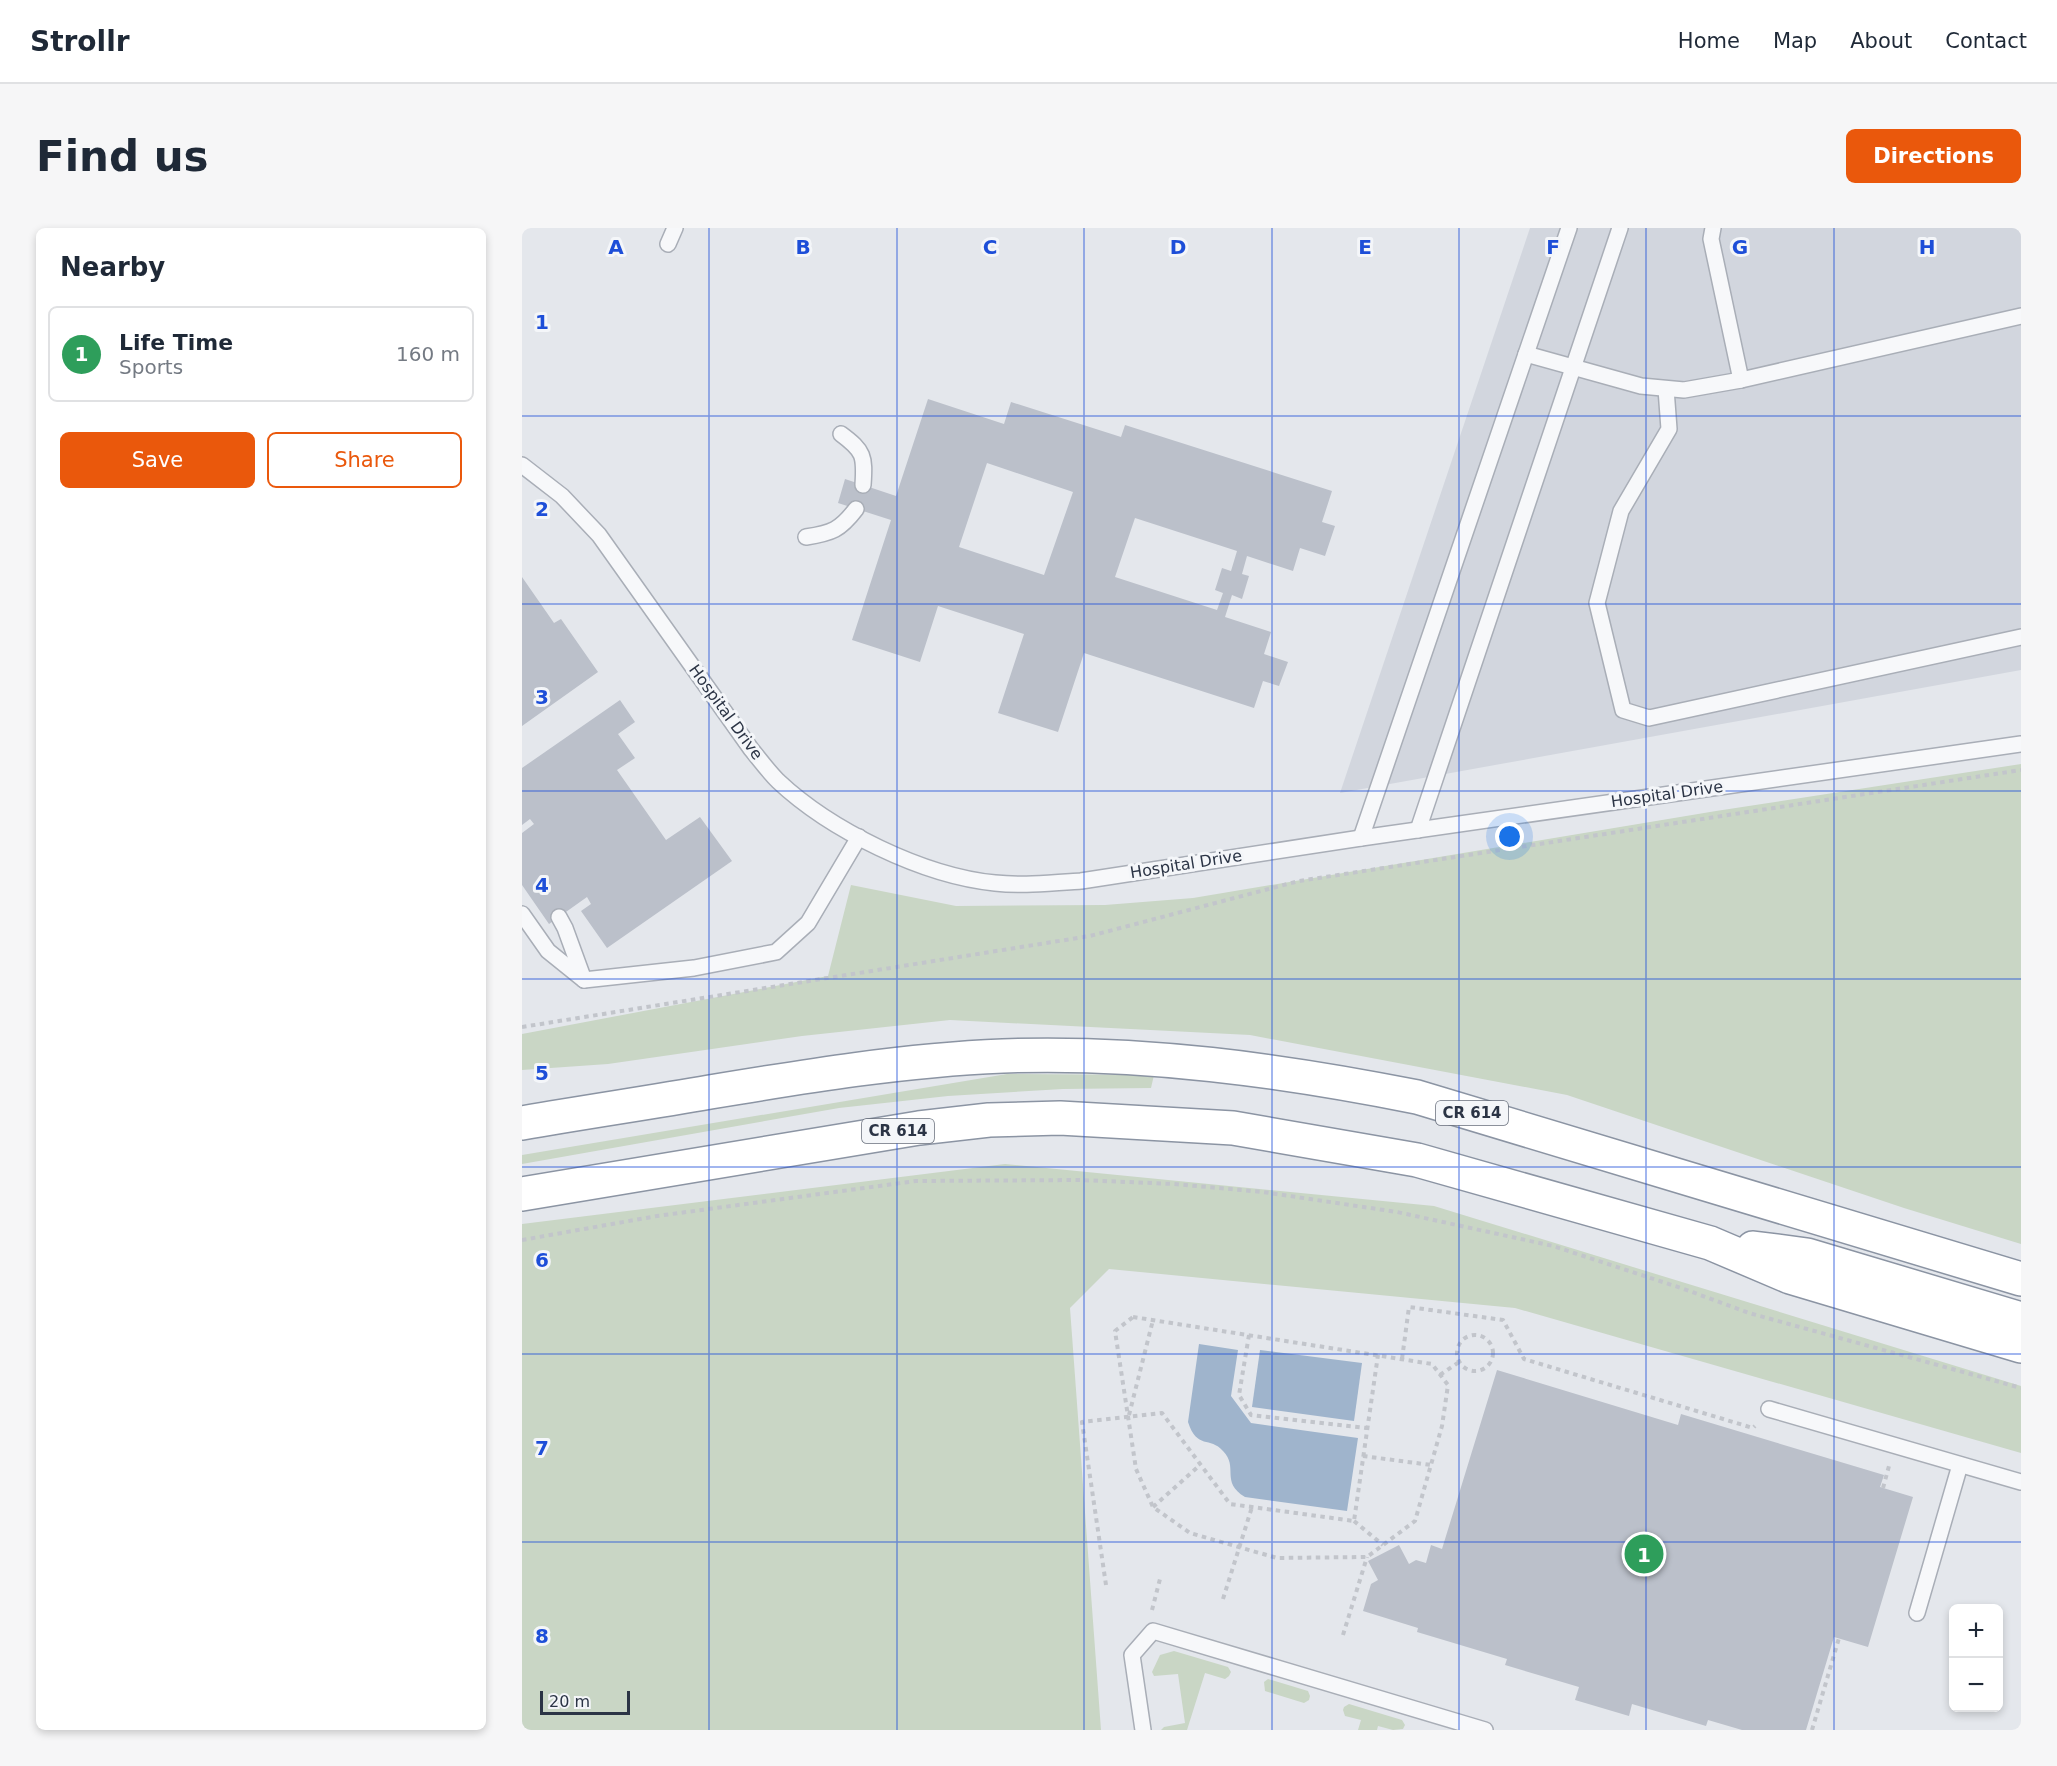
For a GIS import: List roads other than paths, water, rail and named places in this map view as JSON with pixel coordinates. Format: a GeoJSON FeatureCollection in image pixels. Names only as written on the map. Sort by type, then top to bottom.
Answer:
{"type":"FeatureCollection","features":[{"type":"Feature","properties":{"kind":"highway","name":"CR 614"},"geometry":{"type":"LineString","coordinates":[[522,1123],[797,1078],[946,1059],[1004,1056],[1117,1057],[1225,1066],[1331,1080],[1417,1097],[2021,1280]]}},
{"type":"Feature","properties":{"kind":"highway","name":"CR 614"},"geometry":{"type":"LineString","coordinates":[[522,1194],[919,1128],[989,1120],[1060,1118],[1233,1128],[1417,1160],[1710,1243]]}},
{"type":"Feature","properties":{"kind":"highway"},"geometry":{"type":"LineString","coordinates":[[1710,1243],[1807,1255],[2021,1319]]}},
{"type":"Feature","properties":{"kind":"highway"},"geometry":{"type":"LineString","coordinates":[[1710,1243],[1790,1277],[2021,1346]]}},
{"type":"Feature","properties":{"kind":"lane"},"geometry":{"type":"LineString","coordinates":[[668,244],[675,228]]}},
{"type":"Feature","properties":{"kind":"lane"},"geometry":{"type":"LineString","coordinates":[[1361,838],[1569,228]]}},
{"type":"Feature","properties":{"kind":"lane"},"geometry":{"type":"LineString","coordinates":[[1418,830],[1620,228]]}},
{"type":"Feature","properties":{"kind":"lane"},"geometry":{"type":"LineString","coordinates":[[1713,228],[1711,239],[1741,380]]}},
{"type":"Feature","properties":{"kind":"lane"},"geometry":{"type":"LineString","coordinates":[[1526,354],[1573,369],[1641,386],[1684,390],[1741,380],[2021,316]]}},
{"type":"Feature","properties":{"kind":"lane"},"geometry":{"type":"LineString","coordinates":[[1666,389],[1669,429],[1621,511],[1597,603],[1623,710],[1649,718],[2021,637]]}},
{"type":"Feature","properties":{"kind":"lane"},"geometry":{"type":"LineString","coordinates":[[841,434],[857,446],[864,462],[863,485]]}},
{"type":"Feature","properties":{"kind":"lane","name":"Hospital Drive"},"geometry":{"type":"LineString","coordinates":[[524,470],[562,496],[599,535],[751,749],[778,780],[825,818],[859,837],[918,864],[954,875],[994,883],[1036,884],[1081,881],[1361,838],[2021,744]]}},
{"type":"Feature","properties":{"kind":"lane"},"geometry":{"type":"LineString","coordinates":[[806,537],[826,534],[844,524],[856,509]]}},
{"type":"Feature","properties":{"kind":"lane"},"geometry":{"type":"LineString","coordinates":[[522,914],[549,951],[584,980],[694,968],[776,952],[808,924],[859,837]]}},
{"type":"Feature","properties":{"kind":"lane"},"geometry":{"type":"LineString","coordinates":[[558,917],[565,928],[584,980]]}},
{"type":"Feature","properties":{"kind":"lane"},"geometry":{"type":"LineString","coordinates":[[1769,1409],[2021,1482]]}},
{"type":"Feature","properties":{"kind":"lane"},"geometry":{"type":"LineString","coordinates":[[1917,1613],[1960,1465]]}},
{"type":"Feature","properties":{"kind":"lane"},"geometry":{"type":"LineString","coordinates":[[1143,1730],[1132,1655],[1154,1631],[1485,1730]]}},
{"type":"Feature","properties":{"kind":"water"},"geometry":{"type":"Polygon","coordinates":[[[1199,1344],[1238,1350],[1231,1396],[1251,1423],[1358,1438],[1347,1511],[1245,1497],[1233,1486],[1228,1457],[1218,1447],[1195,1436],[1188,1422],[1199,1344]]]}},
{"type":"Feature","properties":{"kind":"water"},"geometry":{"type":"Polygon","coordinates":[[[1260,1350],[1362,1363],[1354,1421],[1252,1407],[1260,1350]]]}},
{"type":"Feature","properties":{"kind":"place","name":"Life Time"},"geometry":{"type":"Point","coordinates":[1644,1554]}}]}
